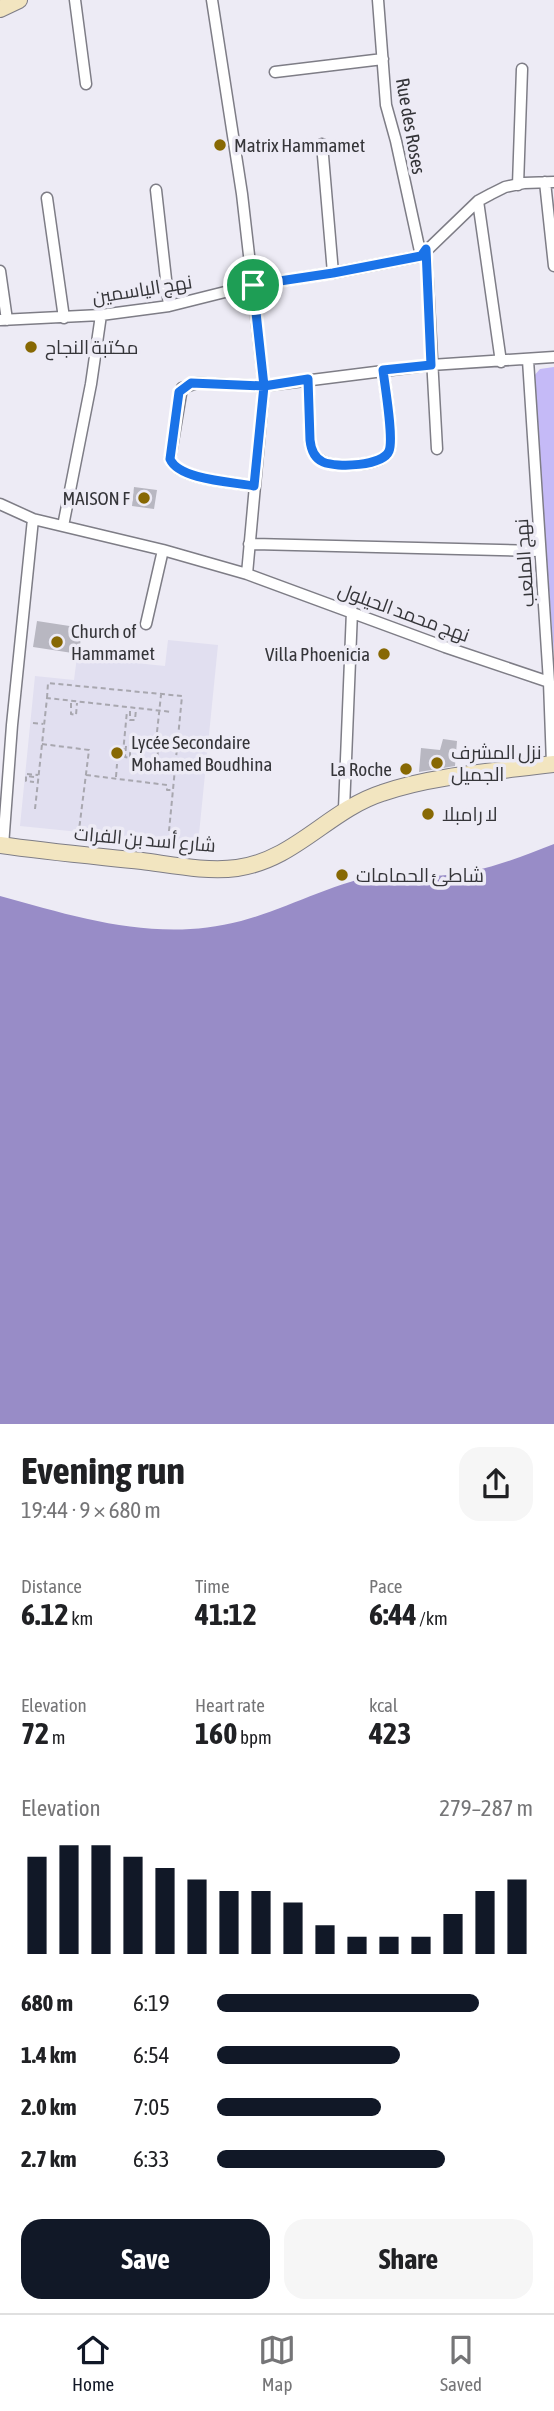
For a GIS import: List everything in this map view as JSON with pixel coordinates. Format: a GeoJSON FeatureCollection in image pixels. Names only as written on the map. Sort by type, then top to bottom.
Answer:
{"type":"FeatureCollection","features":[{"type":"Feature","properties":{"kind":"street"},"geometry":{"type":"LineString","coordinates":[[0,9],[19,0]]}},
{"type":"Feature","properties":{"kind":"street"},"geometry":{"type":"LineString","coordinates":[[75,0],[86,84]]}},
{"type":"Feature","properties":{"kind":"street"},"geometry":{"type":"LineString","coordinates":[[212,0],[242,194],[264,386],[247,574]]}},
{"type":"Feature","properties":{"kind":"street","name":"Rue des Roses"},"geometry":{"type":"LineString","coordinates":[[378,0],[386,105],[424,252],[437,449]]}},
{"type":"Feature","properties":{"kind":"street"},"geometry":{"type":"LineString","coordinates":[[275,72],[383,59]]}},
{"type":"Feature","properties":{"kind":"street"},"geometry":{"type":"LineString","coordinates":[[518,184],[522,69]]}},
{"type":"Feature","properties":{"kind":"street"},"geometry":{"type":"LineString","coordinates":[[322,144],[333,273]]}},
{"type":"Feature","properties":{"kind":"street"},"geometry":{"type":"LineString","coordinates":[[424,252],[478,201],[505,187],[550,182],[554,266]]}},
{"type":"Feature","properties":{"kind":"street"},"geometry":{"type":"LineString","coordinates":[[156,190],[169,306]]}},
{"type":"Feature","properties":{"kind":"street"},"geometry":{"type":"LineString","coordinates":[[47,198],[64,318]]}},
{"type":"Feature","properties":{"kind":"street"},"geometry":{"type":"LineString","coordinates":[[478,201],[501,362]]}},
{"type":"Feature","properties":{"kind":"street","name":"نهج الياسمين"},"geometry":{"type":"LineString","coordinates":[[4,320],[101,315],[169,306],[253,285],[333,273],[424,252]]}},
{"type":"Feature","properties":{"kind":"street"},"geometry":{"type":"LineString","coordinates":[[0,271],[4,320]]}},
{"type":"Feature","properties":{"kind":"street"},"geometry":{"type":"LineString","coordinates":[[62,526],[91,384],[101,315]]}},
{"type":"Feature","properties":{"kind":"street"},"geometry":{"type":"LineString","coordinates":[[254,486],[185,474],[172,465],[170,459],[182,388],[197,383],[264,386],[431,365],[554,357]]}},
{"type":"Feature","properties":{"kind":"street","name":"نهج الملعب"},"geometry":{"type":"LineString","coordinates":[[528,360],[553,764]]}},
{"type":"Feature","properties":{"kind":"street"},"geometry":{"type":"LineString","coordinates":[[308,379],[311,449],[317,458],[334,464],[370,463],[383,459],[390,447],[383,370]]}},
{"type":"Feature","properties":{"kind":"street","name":"نهج محمد الحيلول"},"geometry":{"type":"LineString","coordinates":[[0,505],[33,519],[163,550],[247,574],[445,647],[550,682]]}},
{"type":"Feature","properties":{"kind":"street"},"geometry":{"type":"LineString","coordinates":[[1,845],[33,519]]}},
{"type":"Feature","properties":{"kind":"street"},"geometry":{"type":"LineString","coordinates":[[249,544],[540,551]]}},
{"type":"Feature","properties":{"kind":"street"},"geometry":{"type":"LineString","coordinates":[[146,624],[163,550]]}},
{"type":"Feature","properties":{"kind":"street"},"geometry":{"type":"LineString","coordinates":[[344,809],[352,611]]}},
{"type":"Feature","properties":{"kind":"street","name":"شارع أسد بن الفرات"},"geometry":{"type":"LineString","coordinates":[[1,845],[197,867],[236,868],[269,860],[295,846],[344,809],[381,793],[414,785],[553,764]]}},
{"type":"Feature","properties":{"kind":"path"},"geometry":{"type":"LineString","coordinates":[[35,809],[48,683],[182,696],[169,831]]}},
{"type":"Feature","properties":{"kind":"path"},"geometry":{"type":"LineString","coordinates":[[158,732],[161,694]]}},
{"type":"Feature","properties":{"kind":"path"},"geometry":{"type":"LineString","coordinates":[[47,698],[172,712]]}},
{"type":"Feature","properties":{"kind":"path"},"geometry":{"type":"LineString","coordinates":[[71,703],[71,714],[76,715],[77,702]]}},
{"type":"Feature","properties":{"kind":"path"},"geometry":{"type":"LineString","coordinates":[[123,753],[129,711],[130,720],[135,720],[136,708]]}},
{"type":"Feature","properties":{"kind":"path"},"geometry":{"type":"LineString","coordinates":[[33,723],[44,724]]}},
{"type":"Feature","properties":{"kind":"path"},"geometry":{"type":"LineString","coordinates":[[42,744],[89,750],[79,830]]}},
{"type":"Feature","properties":{"kind":"path"},"geometry":{"type":"LineString","coordinates":[[129,747],[168,750]]}},
{"type":"Feature","properties":{"kind":"path"},"geometry":{"type":"LineString","coordinates":[[157,765],[158,749]]}},
{"type":"Feature","properties":{"kind":"path"},"geometry":{"type":"LineString","coordinates":[[116,779],[117,764]]}},
{"type":"Feature","properties":{"kind":"path"},"geometry":{"type":"LineString","coordinates":[[27,774],[39,776]]}},
{"type":"Feature","properties":{"kind":"path"},"geometry":{"type":"LineString","coordinates":[[85,775],[167,785],[167,790],[173,790]]}},
{"type":"Feature","properties":{"kind":"path"},"geometry":{"type":"LineString","coordinates":[[34,777],[26,776],[26,781],[34,782]]}},
{"type":"Feature","properties":{"kind":"shaded area"},"geometry":{"type":"Polygon","coordinates":[[[554,367],[554,654],[533,377],[540,369],[554,367]]]}},
{"type":"Feature","properties":{"kind":"shaded area","name":"Lycée Secondaire Mohamed Boudhina"},"geometry":{"type":"Polygon","coordinates":[[[168,640],[218,645],[198,844],[20,826],[35,676],[74,680],[77,657],[165,666],[168,640]]]}},
{"type":"Feature","properties":{"kind":"shaded area"},"geometry":{"type":"Polygon","coordinates":[[[554,844],[554,1424],[0,1424],[0,896],[119,925],[149,929],[210,927],[259,916],[365,878],[383,874],[425,876],[463,873],[509,861],[554,844]]]}},
{"type":"Feature","properties":{"kind":"building","name":"MAISON F"},"geometry":{"type":"Polygon","coordinates":[[[134,487],[157,490],[154,509],[132,506],[134,487]]]}},
{"type":"Feature","properties":{"kind":"building","name":"Church of Hammamet"},"geometry":{"type":"Polygon","coordinates":[[[37,621],[76,627],[75,636],[81,637],[79,654],[33,647],[37,621]]]}},
{"type":"Feature","properties":{"kind":"building","name":"نزل المشرف الجميل"},"geometry":{"type":"Polygon","coordinates":[[[443,739],[457,741],[455,766],[419,772],[421,748],[440,750],[443,739]]]}},
{"type":"Feature","properties":{"kind":"place","name":"Matrix Hammamet"},"geometry":{"type":"Point","coordinates":[220,145]}},
{"type":"Feature","properties":{"kind":"place","name":"مكتبة النجاح"},"geometry":{"type":"Point","coordinates":[31,347]}},
{"type":"Feature","properties":{"kind":"place","name":"MAISON F"},"geometry":{"type":"Point","coordinates":[144,498]}},
{"type":"Feature","properties":{"kind":"place","name":"Church of Hammamet"},"geometry":{"type":"Point","coordinates":[57,642]}},
{"type":"Feature","properties":{"kind":"place","name":"Villa Phoenicia"},"geometry":{"type":"Point","coordinates":[384,654]}},
{"type":"Feature","properties":{"kind":"place","name":"Lycée Secondaire Mohamed Boudhina"},"geometry":{"type":"Point","coordinates":[117,753]}},
{"type":"Feature","properties":{"kind":"place","name":"نزل المشرف الجميل"},"geometry":{"type":"Point","coordinates":[437,763]}},
{"type":"Feature","properties":{"kind":"place","name":"La Roche"},"geometry":{"type":"Point","coordinates":[406,769]}},
{"type":"Feature","properties":{"kind":"place","name":"لا رامبلا"},"geometry":{"type":"Point","coordinates":[428,814]}},
{"type":"Feature","properties":{"kind":"place","name":"شاطئ الحمامات"},"geometry":{"type":"Point","coordinates":[342,875]}},
{"type":"Feature","properties":{"kind":"route"},"geometry":{"type":"LineString","coordinates":[[253,285],[264,386],[254,486],[185,474],[172,465],[170,459],[179,392],[186,385],[197,383],[264,386],[308,379],[311,449],[317,458],[334,464],[370,463],[383,459],[388,454],[391,441],[383,370],[431,365],[426,249],[421,256],[253,285]]}}]}
